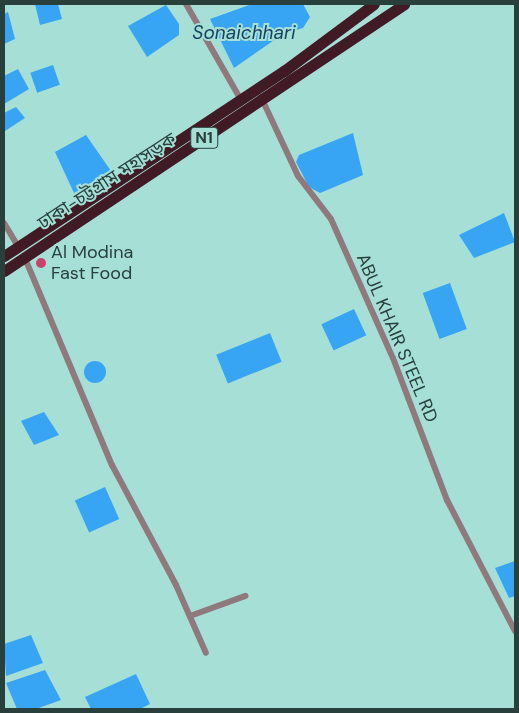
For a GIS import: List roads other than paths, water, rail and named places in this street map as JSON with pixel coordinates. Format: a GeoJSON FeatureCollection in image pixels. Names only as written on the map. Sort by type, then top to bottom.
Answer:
{"type":"FeatureCollection","features":[{"type":"Feature","properties":{"kind":"highway","name":"ঢাকা-চট্টগ্রাম মহাসড়ক"},"geometry":{"type":"LineString","coordinates":[[4,271],[21,251],[240,100],[259,95],[323,42],[374,4]]}},
{"type":"Feature","properties":{"kind":"highway","name":"ঢাকা-চট্টগ্রাম মহাসড়ক"},"geometry":{"type":"LineString","coordinates":[[4,256],[21,251],[259,95],[332,54],[404,4]]}},
{"type":"Feature","properties":{"kind":"highway"},"geometry":{"type":"LineString","coordinates":[[323,42],[332,54]]}},
{"type":"Feature","properties":{"kind":"street"},"geometry":{"type":"LineString","coordinates":[[186,4],[240,100]]}},
{"type":"Feature","properties":{"kind":"street","name":"ABUL KHAIR STEEL RD"},"geometry":{"type":"LineString","coordinates":[[259,95],[298,176],[331,219],[387,345],[453,514],[515,631]]}},
{"type":"Feature","properties":{"kind":"street"},"geometry":{"type":"LineString","coordinates":[[4,223],[21,251],[112,465],[190,616],[206,653]]}},
{"type":"Feature","properties":{"kind":"street"},"geometry":{"type":"LineString","coordinates":[[190,616],[245,596]]}},
{"type":"Feature","properties":{"kind":"water"},"geometry":{"type":"Polygon","coordinates":[[[35,4],[58,4],[62,19],[40,25],[35,4]]]}},
{"type":"Feature","properties":{"kind":"water","name":"Sonaichhari"},"geometry":{"type":"Polygon","coordinates":[[[252,4],[303,4],[310,17],[303,28],[283,34],[234,68],[210,19],[252,4]]]}},
{"type":"Feature","properties":{"kind":"water"},"geometry":{"type":"Polygon","coordinates":[[[166,5],[179,24],[179,35],[147,57],[128,26],[166,5]]]}},
{"type":"Feature","properties":{"kind":"water"},"geometry":{"type":"Polygon","coordinates":[[[8,12],[15,39],[4,44],[4,14],[8,12]]]}},
{"type":"Feature","properties":{"kind":"water"},"geometry":{"type":"Polygon","coordinates":[[[53,65],[60,85],[37,93],[30,73],[53,65]]]}},
{"type":"Feature","properties":{"kind":"water"},"geometry":{"type":"Polygon","coordinates":[[[18,69],[29,89],[4,104],[4,76],[18,69]]]}},
{"type":"Feature","properties":{"kind":"water"},"geometry":{"type":"Polygon","coordinates":[[[16,107],[25,118],[5,131],[4,113],[16,107]]]}},
{"type":"Feature","properties":{"kind":"water"},"geometry":{"type":"Polygon","coordinates":[[[353,133],[363,175],[320,193],[309,187],[296,162],[299,155],[353,133]]]}},
{"type":"Feature","properties":{"kind":"water"},"geometry":{"type":"Polygon","coordinates":[[[86,135],[111,171],[74,193],[55,152],[86,135]]]}},
{"type":"Feature","properties":{"kind":"water"},"geometry":{"type":"Polygon","coordinates":[[[504,213],[515,242],[474,258],[459,235],[504,213]]]}},
{"type":"Feature","properties":{"kind":"water"},"geometry":{"type":"Polygon","coordinates":[[[450,283],[467,329],[440,339],[423,293],[450,283]]]}},
{"type":"Feature","properties":{"kind":"water"},"geometry":{"type":"Polygon","coordinates":[[[354,309],[366,335],[334,350],[321,324],[354,309]]]}},
{"type":"Feature","properties":{"kind":"water"},"geometry":{"type":"Polygon","coordinates":[[[270,333],[282,362],[228,383],[216,355],[270,333]]]}},
{"type":"Feature","properties":{"kind":"water"},"geometry":{"type":"Polygon","coordinates":[[[95,361],[105,368],[106,372],[99,382],[95,383],[85,376],[84,372],[91,362],[95,361]]]}},
{"type":"Feature","properties":{"kind":"water"},"geometry":{"type":"Polygon","coordinates":[[[44,412],[59,435],[34,445],[21,421],[44,412]]]}},
{"type":"Feature","properties":{"kind":"water"},"geometry":{"type":"Polygon","coordinates":[[[105,487],[119,519],[89,532],[75,500],[105,487]]]}},
{"type":"Feature","properties":{"kind":"water"},"geometry":{"type":"Polygon","coordinates":[[[515,561],[515,596],[509,598],[495,568],[515,561]]]}},
{"type":"Feature","properties":{"kind":"water"},"geometry":{"type":"Polygon","coordinates":[[[31,635],[43,663],[6,676],[4,644],[31,635]]]}},
{"type":"Feature","properties":{"kind":"water"},"geometry":{"type":"Polygon","coordinates":[[[45,670],[61,700],[36,709],[17,709],[6,683],[45,670]]]}},
{"type":"Feature","properties":{"kind":"water"},"geometry":{"type":"Polygon","coordinates":[[[136,674],[150,704],[140,709],[91,709],[85,697],[136,674]]]}},
{"type":"Feature","properties":{"kind":"place","name":"Al Modina Fast Food"},"geometry":{"type":"Point","coordinates":[41,263]}}]}
